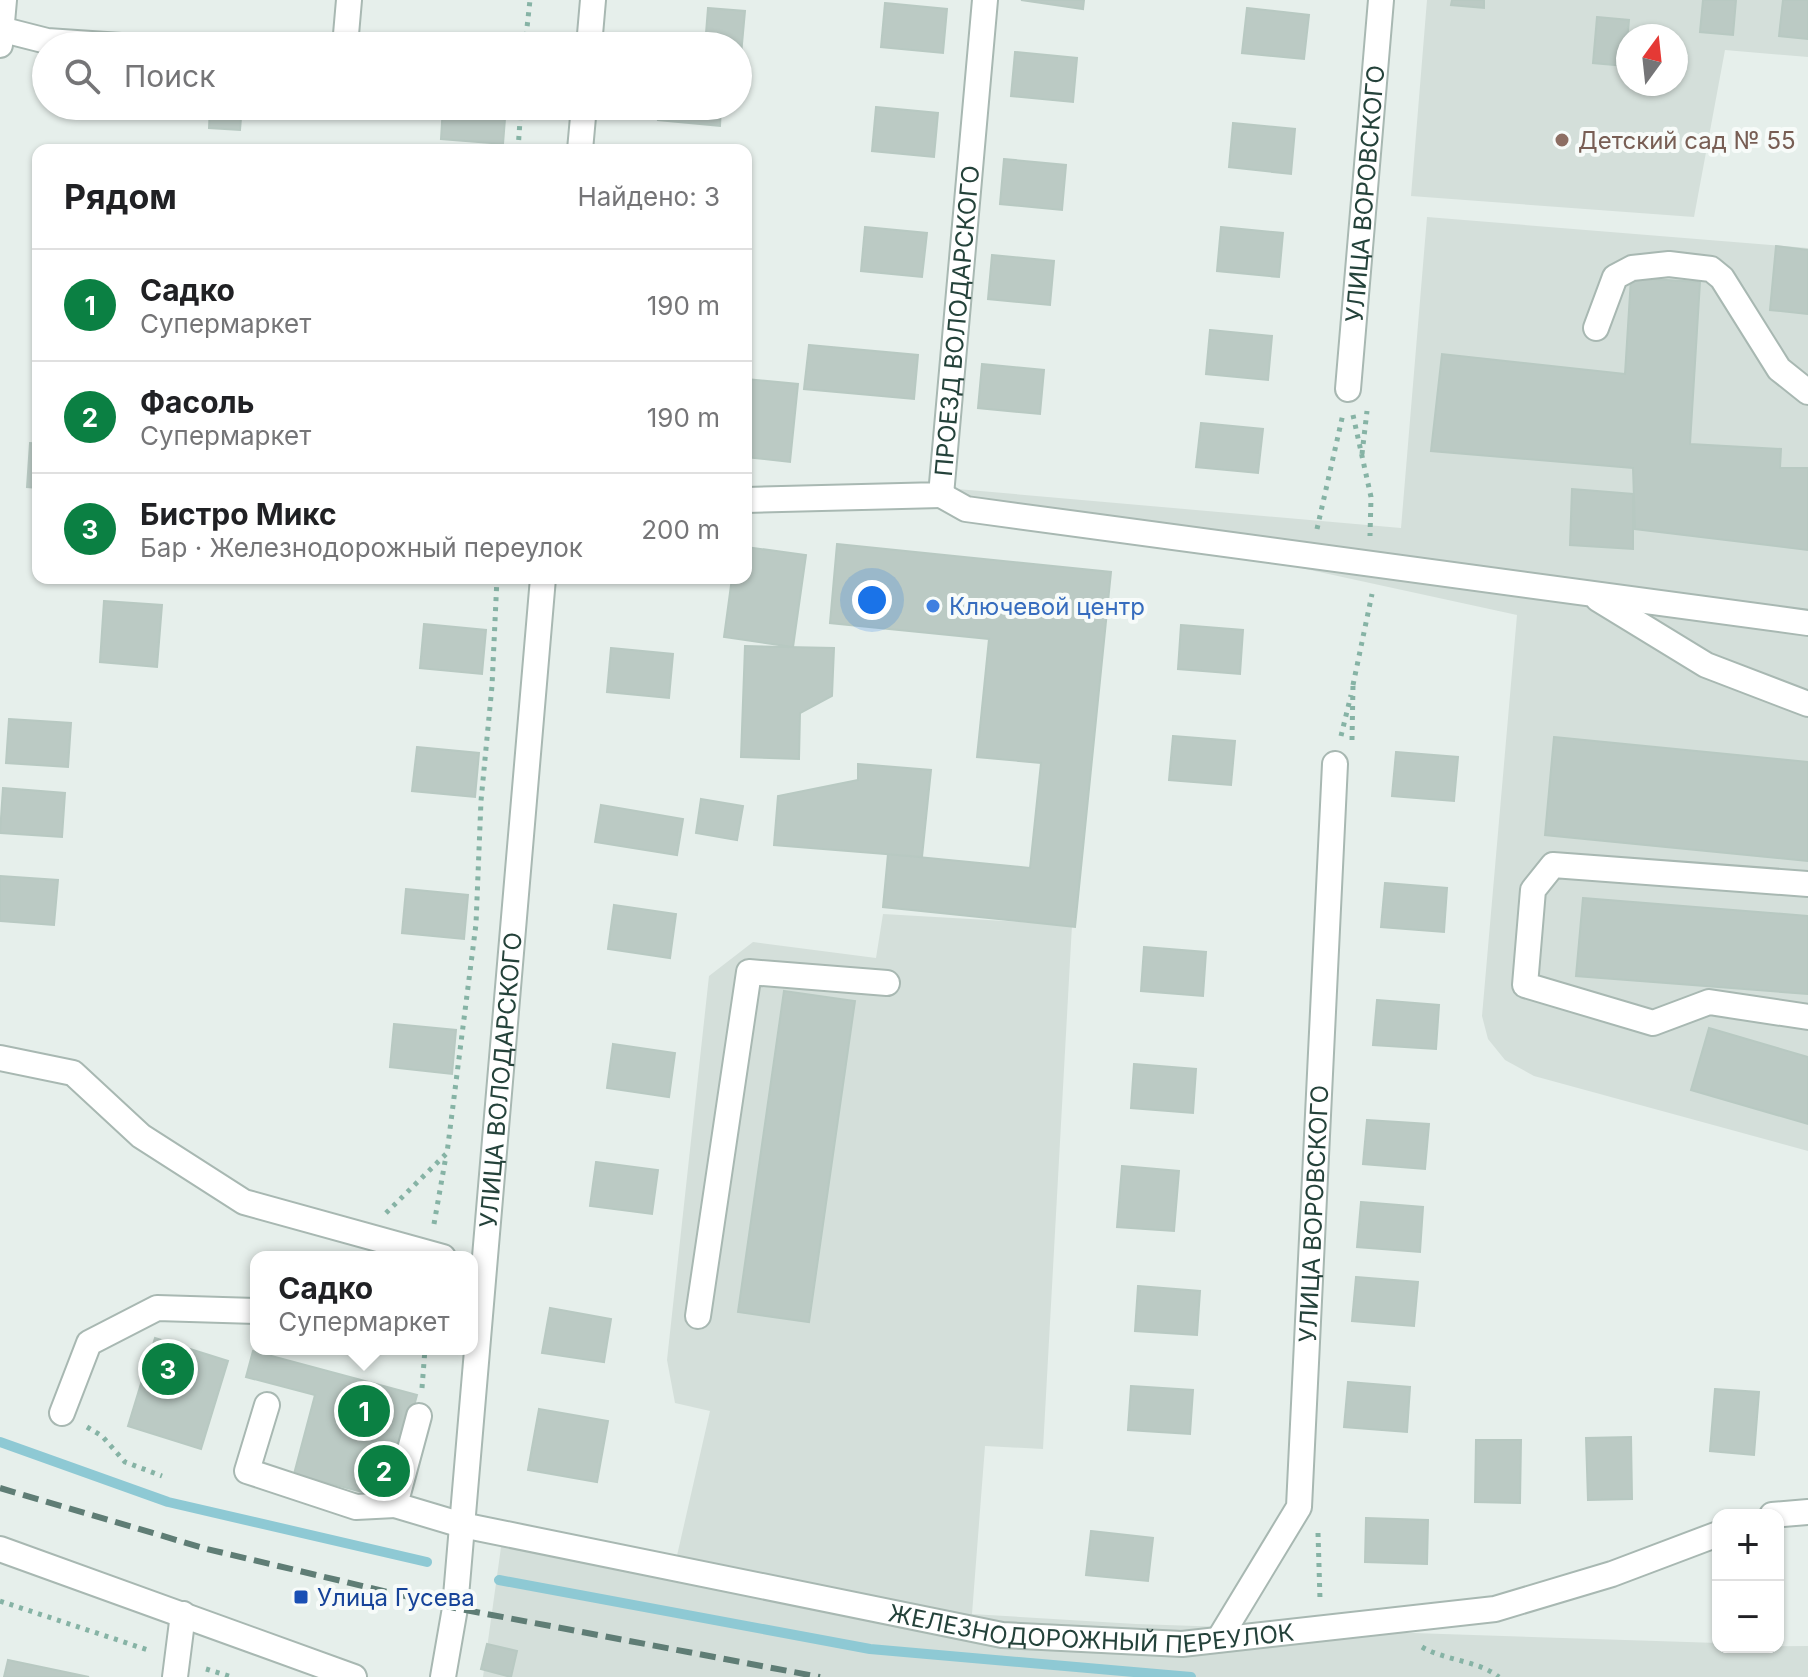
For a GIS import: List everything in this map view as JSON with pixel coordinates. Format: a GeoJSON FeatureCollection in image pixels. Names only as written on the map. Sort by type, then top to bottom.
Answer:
{"type":"FeatureCollection","features":[{"type":"Feature","properties":{"kind":"street"},"geometry":{"type":"LineString","coordinates":[[4,0],[0,35],[32,39]]}},
{"type":"Feature","properties":{"kind":"street"},"geometry":{"type":"LineString","coordinates":[[346,32],[349,0]]}},
{"type":"Feature","properties":{"kind":"street"},"geometry":{"type":"LineString","coordinates":[[590,32],[593,0]]}},
{"type":"Feature","properties":{"kind":"street","name":"ПРОЕЗД ВОЛОДАРСКОГО"},"geometry":{"type":"LineString","coordinates":[[752,500],[941,495],[985,0]]}},
{"type":"Feature","properties":{"kind":"street","name":"УЛИЦА ВОРОВСКОГО"},"geometry":{"type":"LineString","coordinates":[[1348,389],[1381,0]]}},
{"type":"Feature","properties":{"kind":"street"},"geometry":{"type":"LineString","coordinates":[[581,144],[583,120]]}},
{"type":"Feature","properties":{"kind":"street"},"geometry":{"type":"LineString","coordinates":[[1596,328],[1615,277],[1632,268],[1699,265],[1722,278],[1779,369],[1808,392]]}},
{"type":"Feature","properties":{"kind":"street"},"geometry":{"type":"LineString","coordinates":[[941,495],[966,509],[1808,623]]}},
{"type":"Feature","properties":{"kind":"street","name":"УЛИЦА ВОЛОДАРСКОГО"},"geometry":{"type":"LineString","coordinates":[[478,1267],[542,584]]}},
{"type":"Feature","properties":{"kind":"street"},"geometry":{"type":"LineString","coordinates":[[1589,593],[1706,665],[1808,704]]}},
{"type":"Feature","properties":{"kind":"street","name":"УЛИЦА ВОРОВСКОГО"},"geometry":{"type":"LineString","coordinates":[[1219,1639],[1299,1507],[1335,764]]}},
{"type":"Feature","properties":{"kind":"street"},"geometry":{"type":"LineString","coordinates":[[1808,884],[1553,865],[1533,890],[1525,985],[1653,1023],[1709,1002],[1808,1017]]}},
{"type":"Feature","properties":{"kind":"street"},"geometry":{"type":"LineString","coordinates":[[698,1316],[749,972],[887,983]]}},
{"type":"Feature","properties":{"kind":"street"},"geometry":{"type":"LineString","coordinates":[[0,1058],[73,1073],[141,1136],[244,1202],[422,1251]]}},
{"type":"Feature","properties":{"kind":"street"},"geometry":{"type":"LineString","coordinates":[[62,1413],[89,1343],[157,1308],[250,1311]]}},
{"type":"Feature","properties":{"kind":"street","name":"УЛИЦА ВОЛОДАРСКОГО"},"geometry":{"type":"LineString","coordinates":[[443,1677],[455,1608],[474,1355]]}},
{"type":"Feature","properties":{"kind":"street","name":"ЖЕЛЕЗНОДОРОЖНЫЙ ПЕРЕУЛОК"},"geometry":{"type":"LineString","coordinates":[[267,1405],[247,1471],[356,1507],[395,1505],[462,1525],[1002,1635],[1182,1644],[1495,1609],[1612,1574],[1712,1536]]}},
{"type":"Feature","properties":{"kind":"street"},"geometry":{"type":"LineString","coordinates":[[395,1505],[419,1416]]}},
{"type":"Feature","properties":{"kind":"street"},"geometry":{"type":"LineString","coordinates":[[1784,1514],[1808,1512]]}},
{"type":"Feature","properties":{"kind":"street"},"geometry":{"type":"LineString","coordinates":[[0,1549],[354,1677]]}},
{"type":"Feature","properties":{"kind":"street"},"geometry":{"type":"LineString","coordinates":[[176,1668],[183,1614]]}},
{"type":"Feature","properties":{"kind":"path"},"geometry":{"type":"LineString","coordinates":[[527,32],[530,0]]}},
{"type":"Feature","properties":{"kind":"path"},"geometry":{"type":"LineString","coordinates":[[518,144],[520,120]]}},
{"type":"Feature","properties":{"kind":"path"},"geometry":{"type":"LineString","coordinates":[[1302,528],[1317,529],[1348,389]]}},
{"type":"Feature","properties":{"kind":"path"},"geometry":{"type":"LineString","coordinates":[[436,1251],[476,924],[481,801],[497,584]]}},
{"type":"Feature","properties":{"kind":"path"},"geometry":{"type":"LineString","coordinates":[[364,1235],[447,1153]]}},
{"type":"Feature","properties":{"kind":"path"},"geometry":{"type":"LineString","coordinates":[[419,1416],[424,1355]]}},
{"type":"Feature","properties":{"kind":"path"},"geometry":{"type":"LineString","coordinates":[[62,1413],[102,1436],[125,1462],[162,1476]]}},
{"type":"Feature","properties":{"kind":"path"},"geometry":{"type":"LineString","coordinates":[[0,1601],[176,1668],[232,1677]]}},
{"type":"Feature","properties":{"kind":"path"},"geometry":{"type":"LineString","coordinates":[[1380,1621],[1437,1656],[1490,1670],[1499,1677]]}},
{"type":"Feature","properties":{"kind":"shaded area","name":"Детский сад № 55"},"geometry":{"type":"Polygon","coordinates":[[[1427,0],[1808,0],[1808,57],[1725,50],[1694,217],[1411,196],[1427,0]]]}},
{"type":"Feature","properties":{"kind":"shaded area"},"geometry":{"type":"Polygon","coordinates":[[[1427,217],[1808,248],[1808,1151],[1534,1076],[1505,1060],[1488,1039],[1482,1016],[1517,615],[1141,533],[956,515],[957,489],[1401,528],[1427,217]]]}},
{"type":"Feature","properties":{"kind":"shaded area"},"geometry":{"type":"Polygon","coordinates":[[[883,914],[1072,925],[1043,1449],[985,1446],[972,1614],[1136,1624],[1712,1643],[1712,1653],[1784,1653],[1784,1646],[1808,1646],[1808,1677],[483,1677],[502,1540],[676,1560],[710,1411],[675,1403],[667,1360],[709,976],[753,942],[876,958],[883,914]]]}},
{"type":"Feature","properties":{"kind":"building"},"geometry":{"type":"Polygon","coordinates":[[[1021,0],[1084,0],[1083,9],[1021,0]]]}},
{"type":"Feature","properties":{"kind":"building"},"geometry":{"type":"Polygon","coordinates":[[[1452,0],[1484,0],[1484,8],[1451,5],[1452,0]]]}},
{"type":"Feature","properties":{"kind":"building"},"geometry":{"type":"Polygon","coordinates":[[[1703,0],[1736,0],[1733,35],[1700,32],[1703,0]]]}},
{"type":"Feature","properties":{"kind":"building"},"geometry":{"type":"Polygon","coordinates":[[[1783,0],[1808,0],[1808,39],[1779,36],[1783,0]]]}},
{"type":"Feature","properties":{"kind":"building"},"geometry":{"type":"Polygon","coordinates":[[[885,3],[947,9],[943,53],[881,47],[885,3]]]}},
{"type":"Feature","properties":{"kind":"building"},"geometry":{"type":"Polygon","coordinates":[[[708,8],[745,11],[743,32],[706,32],[708,8]]]}},
{"type":"Feature","properties":{"kind":"building"},"geometry":{"type":"Polygon","coordinates":[[[1247,8],[1309,15],[1304,59],[1242,53],[1247,8]]]}},
{"type":"Feature","properties":{"kind":"building"},"geometry":{"type":"Polygon","coordinates":[[[1597,17],[1629,20],[1629,24],[1616,24],[1616,65],[1593,63],[1597,17]]]}},
{"type":"Feature","properties":{"kind":"building"},"geometry":{"type":"Polygon","coordinates":[[[1015,52],[1077,58],[1073,102],[1011,96],[1015,52]]]}},
{"type":"Feature","properties":{"kind":"building"},"geometry":{"type":"Polygon","coordinates":[[[876,107],[938,113],[934,157],[872,151],[876,107]]]}},
{"type":"Feature","properties":{"kind":"building"},"geometry":{"type":"Polygon","coordinates":[[[209,120],[241,120],[240,130],[209,128],[209,120]]]}},
{"type":"Feature","properties":{"kind":"building"},"geometry":{"type":"Polygon","coordinates":[[[442,120],[505,120],[503,144],[441,139],[442,120]]]}},
{"type":"Feature","properties":{"kind":"building"},"geometry":{"type":"Polygon","coordinates":[[[658,120],[720,120],[720,126],[658,120]]]}},
{"type":"Feature","properties":{"kind":"building"},"geometry":{"type":"Polygon","coordinates":[[[1233,123],[1295,129],[1291,174],[1229,167],[1233,123]]]}},
{"type":"Feature","properties":{"kind":"building"},"geometry":{"type":"Polygon","coordinates":[[[1004,159],[1066,165],[1062,210],[1000,204],[1004,159]]]}},
{"type":"Feature","properties":{"kind":"building"},"geometry":{"type":"Polygon","coordinates":[[[865,227],[927,233],[922,277],[861,271],[865,227]]]}},
{"type":"Feature","properties":{"kind":"building"},"geometry":{"type":"Polygon","coordinates":[[[1221,227],[1283,233],[1279,277],[1217,271],[1221,227]]]}},
{"type":"Feature","properties":{"kind":"building"},"geometry":{"type":"Polygon","coordinates":[[[1776,246],[1808,250],[1808,314],[1770,310],[1776,246]]]}},
{"type":"Feature","properties":{"kind":"building"},"geometry":{"type":"Polygon","coordinates":[[[992,255],[1054,261],[1050,305],[988,299],[992,255]]]}},
{"type":"Feature","properties":{"kind":"building"},"geometry":{"type":"Polygon","coordinates":[[[1631,278],[1700,282],[1690,444],[1781,449],[1780,468],[1808,468],[1808,550],[1635,529],[1633,468],[1431,451],[1442,354],[1625,374],[1631,278]]]}},
{"type":"Feature","properties":{"kind":"building"},"geometry":{"type":"Polygon","coordinates":[[[1210,330],[1272,336],[1268,380],[1206,374],[1210,330]]]}},
{"type":"Feature","properties":{"kind":"building"},"geometry":{"type":"Polygon","coordinates":[[[809,345],[918,355],[914,399],[804,389],[809,345]]]}},
{"type":"Feature","properties":{"kind":"building"},"geometry":{"type":"Polygon","coordinates":[[[982,364],[1044,370],[1040,414],[978,408],[982,364]]]}},
{"type":"Feature","properties":{"kind":"building"},"geometry":{"type":"Polygon","coordinates":[[[752,380],[798,384],[790,462],[752,458],[752,380]]]}},
{"type":"Feature","properties":{"kind":"building"},"geometry":{"type":"Polygon","coordinates":[[[1201,423],[1263,429],[1258,473],[1196,467],[1201,423]]]}},
{"type":"Feature","properties":{"kind":"building"},"geometry":{"type":"Polygon","coordinates":[[[30,443],[32,487],[27,487],[30,443]]]}},
{"type":"Feature","properties":{"kind":"building"},"geometry":{"type":"Polygon","coordinates":[[[1572,489],[1633,494],[1633,549],[1570,545],[1572,489]]]}},
{"type":"Feature","properties":{"kind":"building"},"geometry":{"type":"Polygon","coordinates":[[[837,544],[1111,572],[1075,927],[883,907],[888,854],[1030,868],[1041,763],[977,757],[989,639],[830,623],[837,544]]]}},
{"type":"Feature","properties":{"kind":"building"},"geometry":{"type":"Polygon","coordinates":[[[752,548],[806,555],[793,647],[724,637],[731,584],[752,584],[752,548]]]}},
{"type":"Feature","properties":{"kind":"building"},"geometry":{"type":"Polygon","coordinates":[[[104,601],[162,605],[157,667],[100,662],[104,601]]]}},
{"type":"Feature","properties":{"kind":"building"},"geometry":{"type":"Polygon","coordinates":[[[424,624],[486,630],[482,674],[420,668],[424,624]]]}},
{"type":"Feature","properties":{"kind":"building"},"geometry":{"type":"Polygon","coordinates":[[[1181,625],[1243,630],[1240,674],[1178,669],[1181,625]]]}},
{"type":"Feature","properties":{"kind":"building"},"geometry":{"type":"Polygon","coordinates":[[[745,646],[834,648],[832,696],[800,713],[799,759],[741,757],[745,646]]]}},
{"type":"Feature","properties":{"kind":"building"},"geometry":{"type":"Polygon","coordinates":[[[611,648],[673,654],[669,698],[607,692],[611,648]]]}},
{"type":"Feature","properties":{"kind":"building"},"geometry":{"type":"Polygon","coordinates":[[[9,719],[71,723],[68,767],[6,763],[9,719]]]}},
{"type":"Feature","properties":{"kind":"building"},"geometry":{"type":"Polygon","coordinates":[[[1173,736],[1235,741],[1231,785],[1169,780],[1173,736]]]}},
{"type":"Feature","properties":{"kind":"building"},"geometry":{"type":"Polygon","coordinates":[[[1554,737],[1808,762],[1808,861],[1545,835],[1554,737]]]}},
{"type":"Feature","properties":{"kind":"building"},"geometry":{"type":"Polygon","coordinates":[[[417,747],[479,753],[475,797],[412,791],[417,747]]]}},
{"type":"Feature","properties":{"kind":"building"},"geometry":{"type":"Polygon","coordinates":[[[1396,752],[1458,757],[1454,801],[1392,796],[1396,752]]]}},
{"type":"Feature","properties":{"kind":"building"},"geometry":{"type":"Polygon","coordinates":[[[858,764],[931,770],[922,857],[774,845],[778,796],[858,780],[858,764]]]}},
{"type":"Feature","properties":{"kind":"building"},"geometry":{"type":"Polygon","coordinates":[[[3,788],[65,793],[62,837],[0,833],[3,788]]]}},
{"type":"Feature","properties":{"kind":"building"},"geometry":{"type":"Polygon","coordinates":[[[701,799],[743,806],[737,840],[696,833],[701,799]]]}},
{"type":"Feature","properties":{"kind":"building"},"geometry":{"type":"Polygon","coordinates":[[[601,805],[683,819],[677,855],[595,842],[601,805]]]}},
{"type":"Feature","properties":{"kind":"building"},"geometry":{"type":"Polygon","coordinates":[[[0,876],[58,880],[54,925],[0,921],[0,876]]]}},
{"type":"Feature","properties":{"kind":"building"},"geometry":{"type":"Polygon","coordinates":[[[1385,883],[1447,888],[1444,932],[1381,927],[1385,883]]]}},
{"type":"Feature","properties":{"kind":"building"},"geometry":{"type":"Polygon","coordinates":[[[406,889],[468,895],[464,939],[402,933],[406,889]]]}},
{"type":"Feature","properties":{"kind":"building"},"geometry":{"type":"Polygon","coordinates":[[[1583,898],[1808,916],[1808,994],[1576,976],[1583,898]]]}},
{"type":"Feature","properties":{"kind":"building"},"geometry":{"type":"Polygon","coordinates":[[[614,905],[676,914],[670,958],[608,949],[614,905]]]}},
{"type":"Feature","properties":{"kind":"building"},"geometry":{"type":"Polygon","coordinates":[[[1144,947],[1206,952],[1203,996],[1141,991],[1144,947]]]}},
{"type":"Feature","properties":{"kind":"building"},"geometry":{"type":"Polygon","coordinates":[[[784,991],[855,1001],[809,1322],[738,1312],[784,991]]]}},
{"type":"Feature","properties":{"kind":"building"},"geometry":{"type":"Polygon","coordinates":[[[1377,1000],[1439,1005],[1436,1049],[1373,1045],[1377,1000]]]}},
{"type":"Feature","properties":{"kind":"building"},"geometry":{"type":"Polygon","coordinates":[[[394,1024],[456,1030],[452,1074],[390,1067],[394,1024]]]}},
{"type":"Feature","properties":{"kind":"building"},"geometry":{"type":"Polygon","coordinates":[[[1709,1028],[1808,1057],[1808,1124],[1691,1090],[1709,1028]]]}},
{"type":"Feature","properties":{"kind":"building"},"geometry":{"type":"Polygon","coordinates":[[[613,1044],[675,1053],[669,1097],[607,1088],[613,1044]]]}},
{"type":"Feature","properties":{"kind":"building"},"geometry":{"type":"Polygon","coordinates":[[[1134,1064],[1196,1069],[1193,1113],[1131,1108],[1134,1064]]]}},
{"type":"Feature","properties":{"kind":"building"},"geometry":{"type":"Polygon","coordinates":[[[1367,1120],[1429,1124],[1425,1169],[1363,1164],[1367,1120]]]}},
{"type":"Feature","properties":{"kind":"building"},"geometry":{"type":"Polygon","coordinates":[[[596,1162],[658,1170],[652,1214],[590,1206],[596,1162]]]}},
{"type":"Feature","properties":{"kind":"building"},"geometry":{"type":"Polygon","coordinates":[[[1122,1166],[1179,1171],[1174,1231],[1117,1227],[1122,1166]]]}},
{"type":"Feature","properties":{"kind":"building"},"geometry":{"type":"Polygon","coordinates":[[[1361,1202],[1423,1207],[1420,1252],[1357,1247],[1361,1202]]]}},
{"type":"Feature","properties":{"kind":"building"},"geometry":{"type":"Polygon","coordinates":[[[1356,1277],[1418,1282],[1414,1326],[1352,1321],[1356,1277]]]}},
{"type":"Feature","properties":{"kind":"building"},"geometry":{"type":"Polygon","coordinates":[[[1138,1286],[1200,1291],[1197,1335],[1135,1331],[1138,1286]]]}},
{"type":"Feature","properties":{"kind":"building"},"geometry":{"type":"Polygon","coordinates":[[[550,1308],[611,1319],[604,1362],[542,1353],[550,1308]]]}},
{"type":"Feature","properties":{"kind":"building"},"geometry":{"type":"Polygon","coordinates":[[[155,1338],[228,1361],[201,1449],[128,1426],[155,1338]]]}},
{"type":"Feature","properties":{"kind":"building"},"geometry":{"type":"Polygon","coordinates":[[[252,1355],[268,1355],[417,1395],[389,1499],[294,1474],[315,1395],[246,1377],[252,1355]]]}},
{"type":"Feature","properties":{"kind":"building"},"geometry":{"type":"Polygon","coordinates":[[[1348,1382],[1410,1387],[1407,1432],[1344,1427],[1348,1382]]]}},
{"type":"Feature","properties":{"kind":"building"},"geometry":{"type":"Polygon","coordinates":[[[1131,1386],[1193,1390],[1190,1434],[1128,1430],[1131,1386]]]}},
{"type":"Feature","properties":{"kind":"building"},"geometry":{"type":"Polygon","coordinates":[[[1715,1389],[1759,1392],[1754,1455],[1710,1451],[1715,1389]]]}},
{"type":"Feature","properties":{"kind":"building"},"geometry":{"type":"Polygon","coordinates":[[[539,1409],[608,1421],[597,1482],[528,1470],[539,1409]]]}},
{"type":"Feature","properties":{"kind":"building"},"geometry":{"type":"Polygon","coordinates":[[[1631,1437],[1632,1499],[1588,1500],[1586,1438],[1631,1437]]]}},
{"type":"Feature","properties":{"kind":"building"},"geometry":{"type":"Polygon","coordinates":[[[1476,1440],[1521,1440],[1520,1503],[1475,1502],[1476,1440]]]}},
{"type":"Feature","properties":{"kind":"building"},"geometry":{"type":"Polygon","coordinates":[[[1366,1518],[1428,1520],[1427,1564],[1365,1562],[1366,1518]]]}},
{"type":"Feature","properties":{"kind":"building"},"geometry":{"type":"Polygon","coordinates":[[[1091,1531],[1153,1538],[1148,1581],[1086,1575],[1091,1531]]]}},
{"type":"Feature","properties":{"kind":"building"},"geometry":{"type":"Polygon","coordinates":[[[487,1644],[517,1651],[511,1677],[481,1669],[487,1644]]]}},
{"type":"Feature","properties":{"kind":"building"},"geometry":{"type":"Polygon","coordinates":[[[8,1660],[89,1677],[4,1677],[8,1660]]]}},
{"type":"Feature","properties":{"kind":"waterway"},"geometry":{"type":"LineString","coordinates":[[0,1442],[168,1502],[427,1562]]}},
{"type":"Feature","properties":{"kind":"waterway"},"geometry":{"type":"LineString","coordinates":[[499,1580],[870,1649],[1191,1677]]}},
{"type":"Feature","properties":{"kind":"railway"},"geometry":{"type":"LineString","coordinates":[[0,1488],[207,1549],[455,1608],[820,1677]]}},
{"type":"Feature","properties":{"kind":"place","name":"Детский сад № 55"},"geometry":{"type":"Point","coordinates":[1562,140]}},
{"type":"Feature","properties":{"kind":"place","name":"Ключевой центр"},"geometry":{"type":"Point","coordinates":[933,606]}},
{"type":"Feature","properties":{"kind":"place","name":"Бистро Микс"},"geometry":{"type":"Point","coordinates":[168,1369]}},
{"type":"Feature","properties":{"kind":"place","name":"Садко"},"geometry":{"type":"Point","coordinates":[364,1411]}},
{"type":"Feature","properties":{"kind":"place","name":"Фасоль"},"geometry":{"type":"Point","coordinates":[384,1471]}},
{"type":"Feature","properties":{"kind":"place","name":"Улица Гусева"},"geometry":{"type":"Point","coordinates":[301,1597]}}]}
